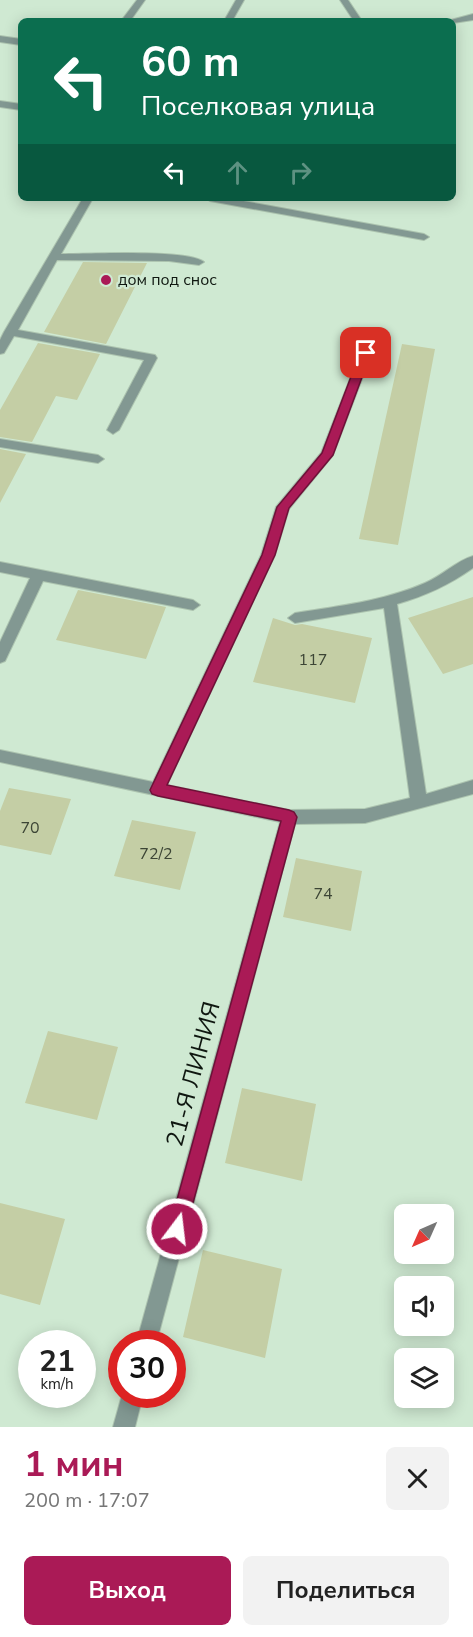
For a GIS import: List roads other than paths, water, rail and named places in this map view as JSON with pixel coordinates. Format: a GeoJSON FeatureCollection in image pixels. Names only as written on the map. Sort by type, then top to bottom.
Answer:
{"type":"FeatureCollection","features":[{"type":"Feature","properties":{"kind":"street"},"geometry":{"type":"LineString","coordinates":[[127,18],[141,0]]}},
{"type":"Feature","properties":{"kind":"street"},"geometry":{"type":"LineString","coordinates":[[230,18],[240,0]]}},
{"type":"Feature","properties":{"kind":"street"},"geometry":{"type":"LineString","coordinates":[[344,0],[356,18]]}},
{"type":"Feature","properties":{"kind":"street"},"geometry":{"type":"LineString","coordinates":[[456,20],[473,17]]}},
{"type":"Feature","properties":{"kind":"street"},"geometry":{"type":"LineString","coordinates":[[0,39],[18,42]]}},
{"type":"Feature","properties":{"kind":"street"},"geometry":{"type":"LineString","coordinates":[[0,104],[18,107]]}},
{"type":"Feature","properties":{"kind":"street"},"geometry":{"type":"LineString","coordinates":[[0,350],[86,201]]}},
{"type":"Feature","properties":{"kind":"street"},"geometry":{"type":"LineString","coordinates":[[226,201],[424,237]]}},
{"type":"Feature","properties":{"kind":"street"},"geometry":{"type":"LineString","coordinates":[[54,257],[169,258],[199,262]]}},
{"type":"Feature","properties":{"kind":"street"},"geometry":{"type":"LineString","coordinates":[[10,332],[151,358],[113,430]]}},
{"type":"Feature","properties":{"kind":"street"},"geometry":{"type":"LineString","coordinates":[[158,790],[268,555],[283,507],[327,455],[366,353]]}},
{"type":"Feature","properties":{"kind":"street"},"geometry":{"type":"LineString","coordinates":[[0,442],[98,459]]}},
{"type":"Feature","properties":{"kind":"street"},"geometry":{"type":"LineString","coordinates":[[295,618],[390,603],[455,576],[473,561]]}},
{"type":"Feature","properties":{"kind":"street"},"geometry":{"type":"LineString","coordinates":[[0,567],[193,605]]}},
{"type":"Feature","properties":{"kind":"street"},"geometry":{"type":"LineString","coordinates":[[0,657],[39,575]]}},
{"type":"Feature","properties":{"kind":"street"},"geometry":{"type":"LineString","coordinates":[[390,603],[419,803]]}},
{"type":"Feature","properties":{"kind":"street"},"geometry":{"type":"LineString","coordinates":[[0,756],[289,817],[365,816],[473,787]]}},
{"type":"Feature","properties":{"kind":"street","name":"21-Я ЛИНИЯ"},"geometry":{"type":"LineString","coordinates":[[150,1330],[289,817]]}},
{"type":"Feature","properties":{"kind":"street"},"geometry":{"type":"LineString","coordinates":[[124,1427],[129,1408]]}},
{"type":"Feature","properties":{"kind":"place","name":"дом под снос"},"geometry":{"type":"Point","coordinates":[106,280]}}]}
